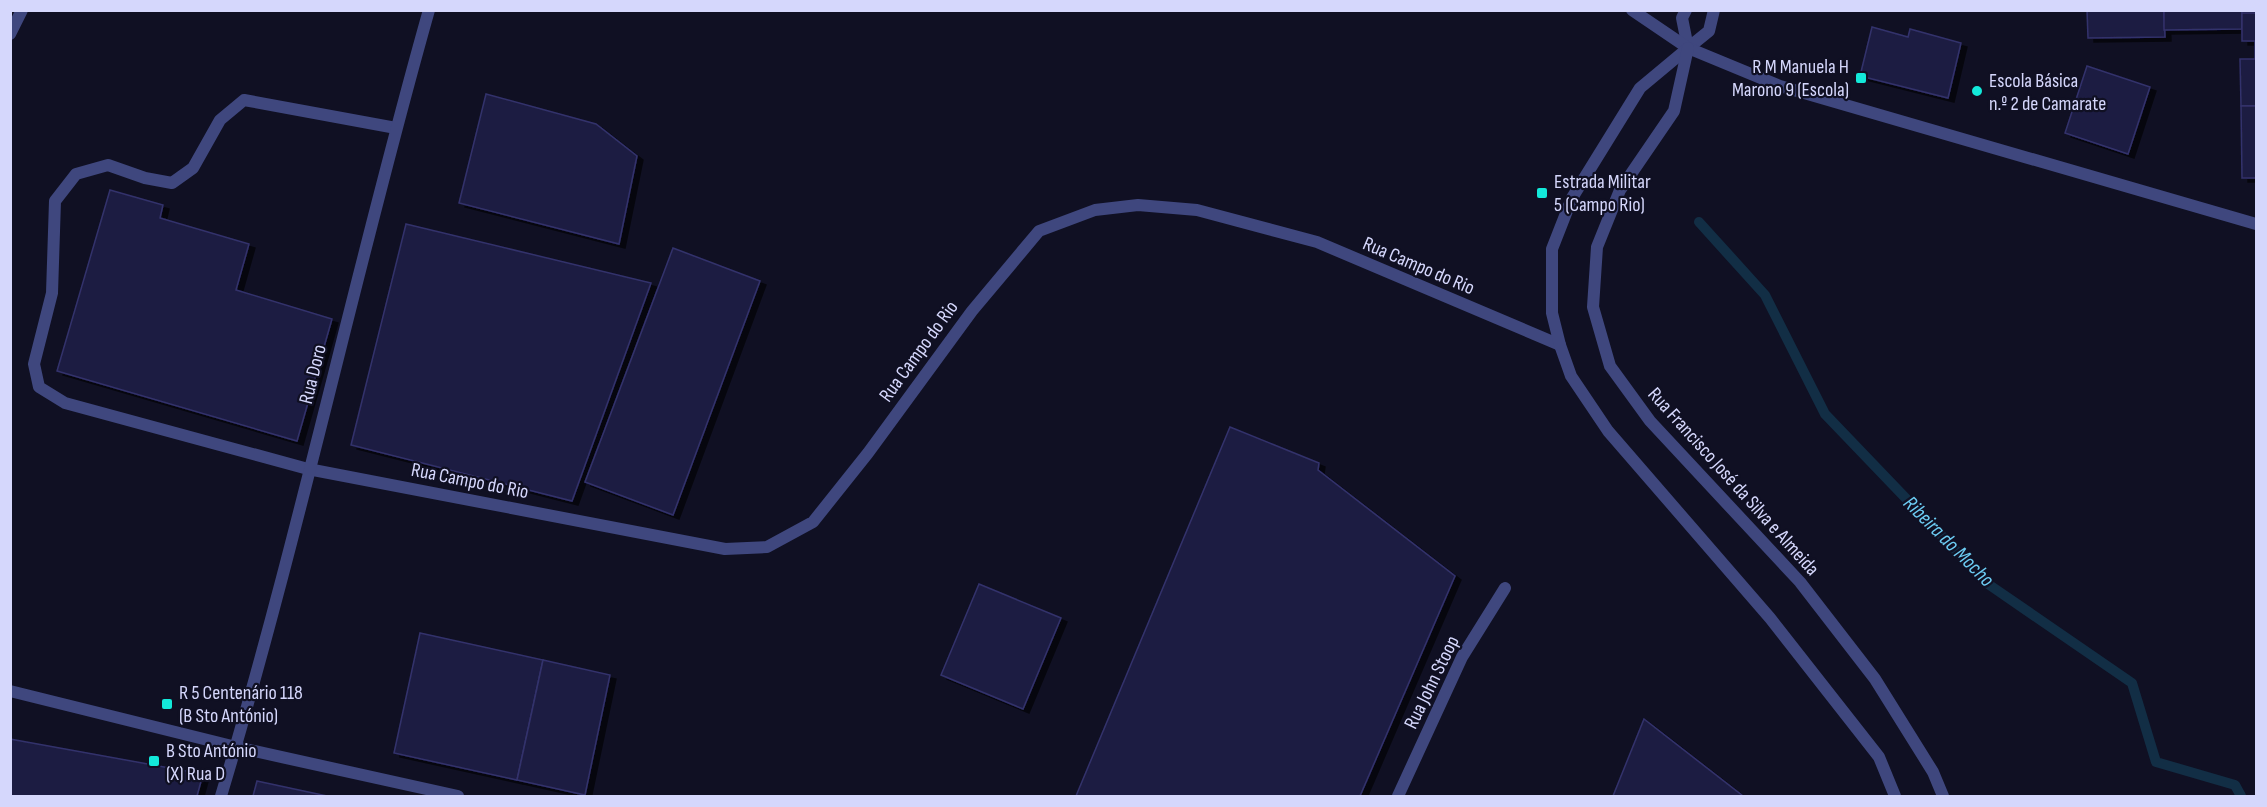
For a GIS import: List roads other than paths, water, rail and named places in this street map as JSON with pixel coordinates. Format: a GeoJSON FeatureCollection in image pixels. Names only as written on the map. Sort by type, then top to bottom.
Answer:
{"type":"FeatureCollection","features":[{"type":"Feature","properties":{"kind":"street"},"geometry":{"type":"LineString","coordinates":[[10,34],[22,10]]}},
{"type":"Feature","properties":{"kind":"street","name":"Rua Doro"},"geometry":{"type":"LineString","coordinates":[[222,796],[396,128],[429,10]]}},
{"type":"Feature","properties":{"kind":"street"},"geometry":{"type":"LineString","coordinates":[[1632,10],[1688,48],[1780,86],[2256,224]]}},
{"type":"Feature","properties":{"kind":"street"},"geometry":{"type":"LineString","coordinates":[[1686,10],[1682,18],[1688,48]]}},
{"type":"Feature","properties":{"kind":"street"},"geometry":{"type":"LineString","coordinates":[[1714,10],[1709,31],[1640,88],[1572,198],[1552,249],[1552,313],[1571,376],[1608,431],[1770,618],[1879,757],[1895,796]]}},
{"type":"Feature","properties":{"kind":"street","name":"Rua Francisco José da Silva e Almeida"},"geometry":{"type":"LineString","coordinates":[[1688,48],[1674,111],[1620,190],[1597,247],[1593,307],[1610,366],[1650,421],[1800,582],[1875,679],[1933,772],[1943,796]]}},
{"type":"Feature","properties":{"kind":"street","name":"Rua Campo do Rio"},"geometry":{"type":"LineString","coordinates":[[396,128],[244,100],[220,120],[193,168],[172,183],[145,178],[108,165],[76,174],[55,201],[52,293],[34,364],[39,387],[65,404],[308,469],[725,549],[767,547],[813,522],[868,453],[972,310],[1039,231],[1095,210],[1138,205],[1197,210],[1317,242],[1560,345]]}},
{"type":"Feature","properties":{"kind":"street","name":"Rua John Stoop"},"geometry":{"type":"LineString","coordinates":[[1398,796],[1462,657],[1504,588]]}},
{"type":"Feature","properties":{"kind":"street"},"geometry":{"type":"LineString","coordinates":[[10,691],[236,747],[458,796]]}},
{"type":"Feature","properties":{"kind":"waterway","name":"Ribeira do Mocho"},"geometry":{"type":"LineString","coordinates":[[1699,222],[1765,295],[1825,414],[1988,584],[2132,683],[2156,762],[2235,785],[2241,796]]}},
{"type":"Feature","properties":{"kind":"place","name":"R M Manuela H Marono 9 (Escola)"},"geometry":{"type":"Point","coordinates":[1861,78]}},
{"type":"Feature","properties":{"kind":"place","name":"Escola Básica n.º 2 de Camarate"},"geometry":{"type":"Point","coordinates":[1977,91]}},
{"type":"Feature","properties":{"kind":"place","name":"Estrada Militar 5 (Campo Rio)"},"geometry":{"type":"Point","coordinates":[1542,193]}},
{"type":"Feature","properties":{"kind":"place","name":"R 5 Centenário 118 (B Sto António)"},"geometry":{"type":"Point","coordinates":[167,704]}},
{"type":"Feature","properties":{"kind":"place","name":"B Sto António (X) Rua D"},"geometry":{"type":"Point","coordinates":[154,761]}}]}
